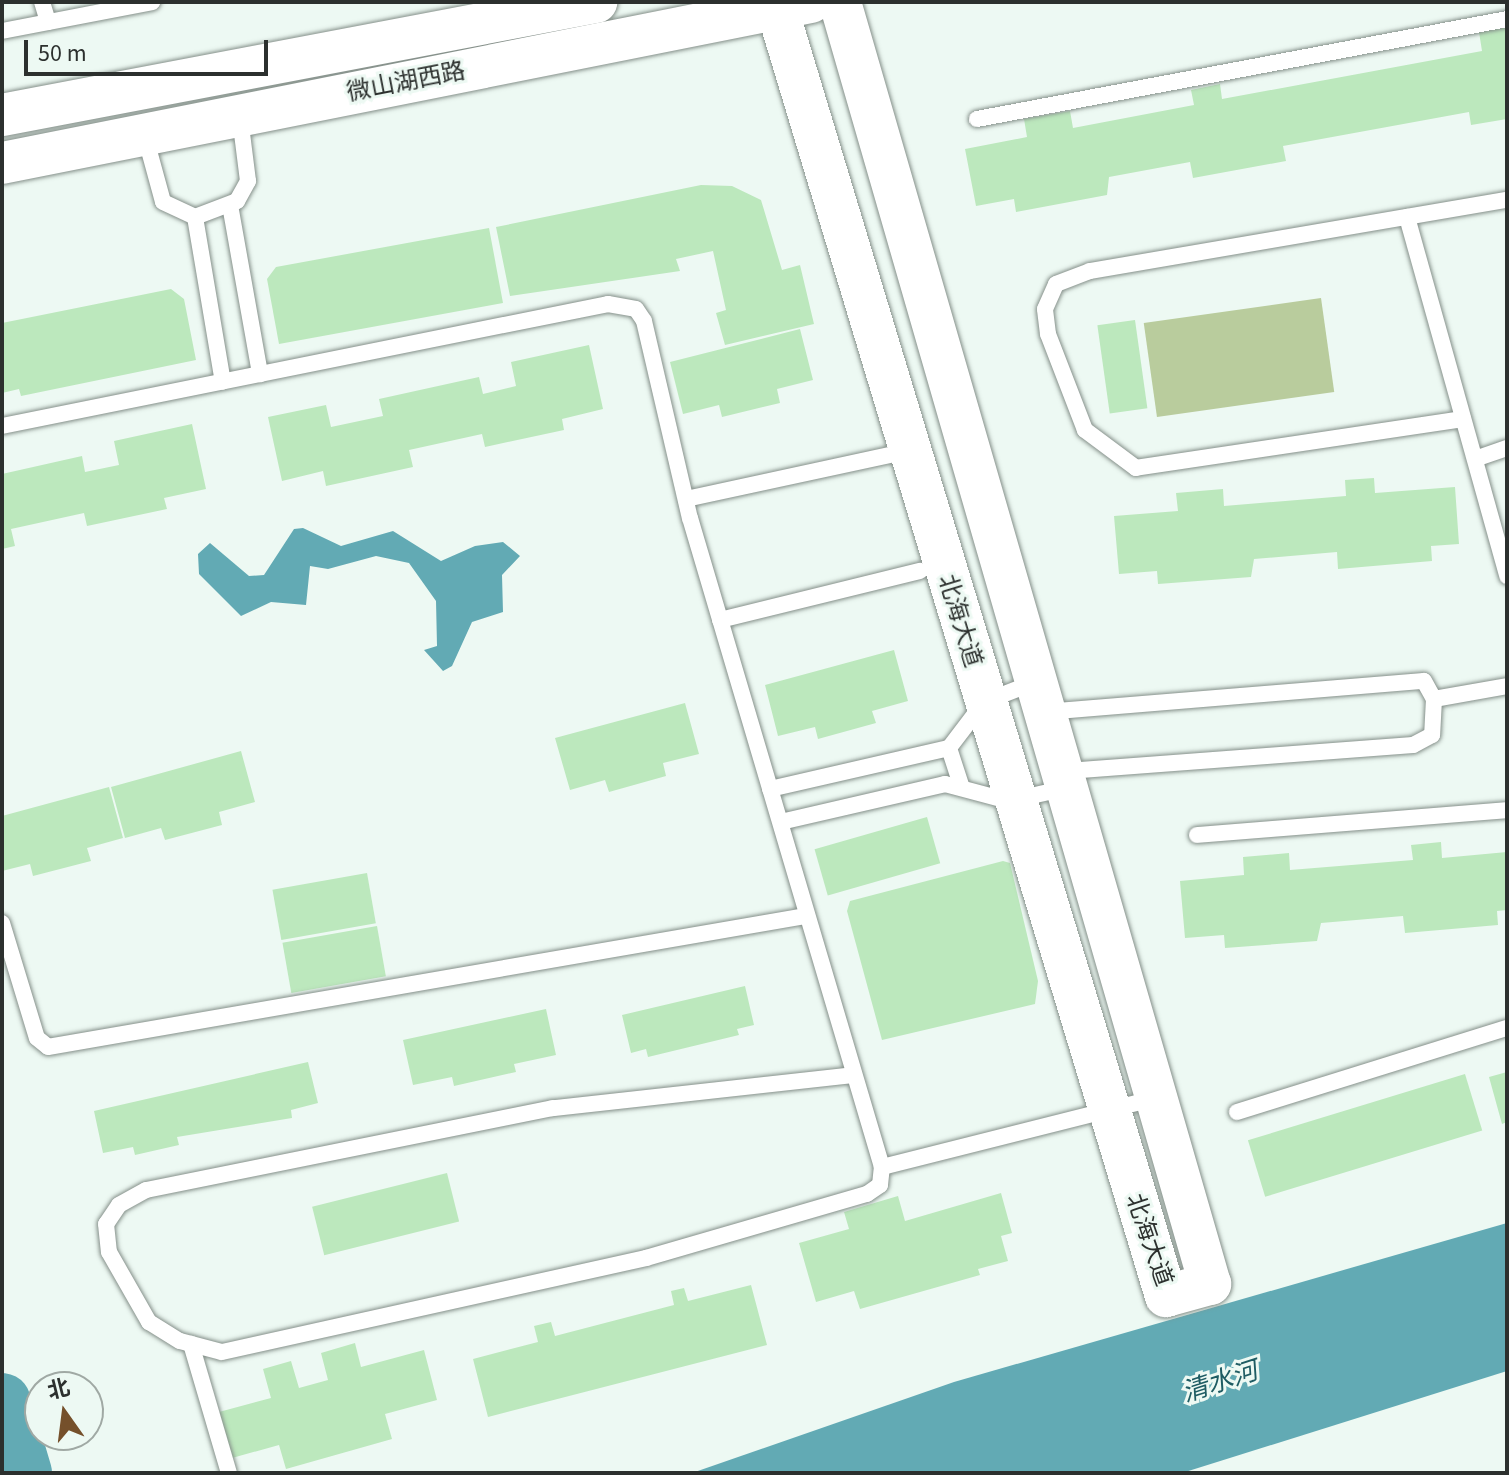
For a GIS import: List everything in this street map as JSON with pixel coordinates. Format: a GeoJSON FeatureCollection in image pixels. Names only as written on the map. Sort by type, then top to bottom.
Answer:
{"type":"FeatureCollection","features":[{"type":"Feature","properties":{"kind":"street","name":"微山湖西路"},"geometry":{"type":"LineString","coordinates":[[2,115],[596,2]]}},
{"type":"Feature","properties":{"kind":"street","name":"北海大道"},"geometry":{"type":"LineString","coordinates":[[787,4],[1013,801],[1166,1296],[1210,1284],[840,2]]}},
{"type":"Feature","properties":{"kind":"street","name":"微山湖西路"},"geometry":{"type":"LineString","coordinates":[[2,163],[787,4]]}},
{"type":"Feature","properties":{"kind":"lane"},"geometry":{"type":"LineString","coordinates":[[42,2],[48,22]]}},
{"type":"Feature","properties":{"kind":"lane"},"geometry":{"type":"LineString","coordinates":[[2,31],[152,2]]}},
{"type":"Feature","properties":{"kind":"lane"},"geometry":{"type":"LineString","coordinates":[[977,119],[1507,19]]}},
{"type":"Feature","properties":{"kind":"lane"},"geometry":{"type":"LineString","coordinates":[[145,135],[163,202],[195,217],[230,205],[248,181],[240,116]]}},
{"type":"Feature","properties":{"kind":"lane"},"geometry":{"type":"LineString","coordinates":[[1463,419],[1136,468],[1085,430],[1048,334],[1045,309],[1056,284],[1090,271],[1507,200]]}},
{"type":"Feature","properties":{"kind":"lane"},"geometry":{"type":"LineString","coordinates":[[230,205],[260,374]]}},
{"type":"Feature","properties":{"kind":"lane"},"geometry":{"type":"LineString","coordinates":[[195,217],[223,382]]}},
{"type":"Feature","properties":{"kind":"lane"},"geometry":{"type":"LineString","coordinates":[[1407,217],[1507,576]]}},
{"type":"Feature","properties":{"kind":"lane"},"geometry":{"type":"LineString","coordinates":[[2,426],[625,303],[644,321],[686,499],[720,620],[770,789],[785,821],[805,916],[854,1075],[882,1167],[880,1185],[867,1194],[646,1258],[222,1352],[191,1344],[149,1322],[123,1286],[109,1252],[106,1224],[119,1205],[146,1190],[553,1108],[854,1075]]}},
{"type":"Feature","properties":{"kind":"lane"},"geometry":{"type":"LineString","coordinates":[[1475,459],[1507,448]]}},
{"type":"Feature","properties":{"kind":"lane"},"geometry":{"type":"LineString","coordinates":[[686,499],[890,455]]}},
{"type":"Feature","properties":{"kind":"lane"},"geometry":{"type":"LineString","coordinates":[[720,620],[920,571]]}},
{"type":"Feature","properties":{"kind":"lane"},"geometry":{"type":"LineString","coordinates":[[770,789],[949,748],[984,702],[1424,681],[1434,699],[1432,735],[1413,745],[1065,780],[1013,801],[945,784],[785,821]]}},
{"type":"Feature","properties":{"kind":"lane"},"geometry":{"type":"LineString","coordinates":[[1434,699],[1507,686]]}},
{"type":"Feature","properties":{"kind":"lane"},"geometry":{"type":"LineString","coordinates":[[949,748],[962,788]]}},
{"type":"Feature","properties":{"kind":"lane"},"geometry":{"type":"LineString","coordinates":[[1197,835],[1507,810]]}},
{"type":"Feature","properties":{"kind":"lane"},"geometry":{"type":"LineString","coordinates":[[2,923],[37,1038],[48,1047],[805,916]]}},
{"type":"Feature","properties":{"kind":"lane"},"geometry":{"type":"LineString","coordinates":[[1237,1112],[1507,1028]]}},
{"type":"Feature","properties":{"kind":"lane"},"geometry":{"type":"LineString","coordinates":[[882,1167],[1157,1098]]}},
{"type":"Feature","properties":{"kind":"lane"},"geometry":{"type":"LineString","coordinates":[[191,1344],[229,1473]]}},
{"type":"Feature","properties":{"kind":"green space"},"geometry":{"type":"Polygon","coordinates":[[[1321,298],[1334,392],[1157,417],[1144,323],[1321,298]]]}},
{"type":"Feature","properties":{"kind":"water"},"geometry":{"type":"Polygon","coordinates":[[[303,528],[341,546],[393,531],[441,561],[475,546],[503,542],[520,556],[502,575],[503,612],[472,622],[452,666],[443,671],[424,650],[437,646],[436,601],[409,563],[376,556],[328,569],[310,566],[306,605],[271,602],[241,616],[199,574],[198,554],[210,543],[249,576],[264,575],[294,529],[303,528]]]}},
{"type":"Feature","properties":{"kind":"water","name":"清水河"},"geometry":{"type":"Polygon","coordinates":[[[1507,1223],[1507,1371],[1182,1473],[692,1473],[954,1382],[1507,1223]]]}},
{"type":"Feature","properties":{"kind":"building"},"geometry":{"type":"Polygon","coordinates":[[[1507,27],[1507,119],[1471,125],[1469,112],[1283,146],[1286,161],[1193,178],[1190,162],[1109,177],[1107,195],[1016,212],[1014,199],[976,206],[965,149],[1027,137],[1024,119],[1070,111],[1073,128],[1194,105],[1191,90],[1220,84],[1222,99],[1482,51],[1479,32],[1507,27]]]}},
{"type":"Feature","properties":{"kind":"building"},"geometry":{"type":"Polygon","coordinates":[[[701,185],[732,186],[761,200],[782,270],[800,265],[814,324],[725,345],[716,313],[726,310],[713,251],[676,259],[680,271],[510,296],[496,227],[701,185]]]}},
{"type":"Feature","properties":{"kind":"building"},"geometry":{"type":"Polygon","coordinates":[[[489,228],[503,303],[279,344],[267,279],[276,267],[489,228]]]}},
{"type":"Feature","properties":{"kind":"building"},"geometry":{"type":"Polygon","coordinates":[[[171,289],[184,299],[196,360],[21,396],[19,389],[2,393],[2,323],[171,289]]]}},
{"type":"Feature","properties":{"kind":"building"},"geometry":{"type":"Polygon","coordinates":[[[1135,320],[1147,408],[1110,413],[1097,325],[1135,320]]]}},
{"type":"Feature","properties":{"kind":"building"},"geometry":{"type":"Polygon","coordinates":[[[800,329],[813,380],[777,389],[780,403],[722,417],[719,405],[683,414],[670,362],[800,329]]]}},
{"type":"Feature","properties":{"kind":"building"},"geometry":{"type":"Polygon","coordinates":[[[589,345],[603,409],[562,419],[564,430],[485,447],[482,434],[409,450],[413,467],[326,486],[323,471],[282,481],[268,417],[326,405],[331,427],[383,416],[379,399],[479,377],[483,394],[516,386],[511,362],[589,345]]]}},
{"type":"Feature","properties":{"kind":"building"},"geometry":{"type":"Polygon","coordinates":[[[192,424],[206,489],[164,498],[167,509],[87,526],[84,513],[11,529],[15,546],[2,549],[2,474],[82,456],[85,472],[119,465],[114,441],[192,424]]]}},
{"type":"Feature","properties":{"kind":"building"},"geometry":{"type":"Polygon","coordinates":[[[1374,478],[1375,493],[1455,487],[1459,544],[1431,546],[1432,561],[1338,569],[1337,552],[1254,559],[1251,577],[1158,584],[1157,571],[1119,574],[1114,516],[1178,511],[1176,493],[1223,489],[1224,506],[1346,496],[1345,480],[1374,478]]]}},
{"type":"Feature","properties":{"kind":"building"},"geometry":{"type":"Polygon","coordinates":[[[894,650],[908,701],[872,711],[876,723],[818,739],[815,727],[778,736],[765,685],[894,650]]]}},
{"type":"Feature","properties":{"kind":"building"},"geometry":{"type":"Polygon","coordinates":[[[685,703],[699,754],[663,763],[666,776],[609,792],[605,780],[570,790],[555,738],[685,703]]]}},
{"type":"Feature","properties":{"kind":"building"},"geometry":{"type":"Polygon","coordinates":[[[241,751],[255,802],[219,812],[222,825],[165,840],[161,828],[125,838],[111,787],[241,751]]]}},
{"type":"Feature","properties":{"kind":"building"},"geometry":{"type":"Polygon","coordinates":[[[109,787],[123,838],[87,848],[91,861],[33,876],[30,864],[2,871],[2,816],[109,787]]]}},
{"type":"Feature","properties":{"kind":"building"},"geometry":{"type":"Polygon","coordinates":[[[927,817],[940,863],[828,895],[815,849],[927,817]]]}},
{"type":"Feature","properties":{"kind":"building"},"geometry":{"type":"Polygon","coordinates":[[[1441,842],[1442,858],[1507,852],[1507,910],[1497,911],[1498,925],[1405,933],[1403,916],[1321,923],[1317,941],[1225,948],[1224,935],[1185,938],[1180,881],[1244,875],[1243,857],[1289,853],[1290,870],[1413,860],[1411,845],[1441,842]]]}},
{"type":"Feature","properties":{"kind":"building"},"geometry":{"type":"Polygon","coordinates":[[[1003,861],[1010,863],[1038,981],[1035,1004],[882,1040],[847,911],[850,901],[1003,861]]]}},
{"type":"Feature","properties":{"kind":"building"},"geometry":{"type":"Polygon","coordinates":[[[367,873],[376,923],[281,940],[272,890],[367,873]]]}},
{"type":"Feature","properties":{"kind":"building"},"geometry":{"type":"Polygon","coordinates":[[[377,926],[386,976],[291,993],[282,943],[377,926]]]}},
{"type":"Feature","properties":{"kind":"building"},"geometry":{"type":"Polygon","coordinates":[[[745,986],[754,1025],[737,1029],[739,1035],[648,1057],[646,1049],[631,1053],[622,1015],[745,986]]]}},
{"type":"Feature","properties":{"kind":"building"},"geometry":{"type":"Polygon","coordinates":[[[546,1009],[556,1055],[514,1064],[516,1072],[454,1086],[452,1077],[413,1085],[403,1040],[546,1009]]]}},
{"type":"Feature","properties":{"kind":"building"},"geometry":{"type":"Polygon","coordinates":[[[308,1062],[318,1103],[291,1110],[292,1118],[177,1137],[179,1145],[135,1155],[133,1147],[103,1153],[94,1111],[308,1062]]]}},
{"type":"Feature","properties":{"kind":"building"},"geometry":{"type":"Polygon","coordinates":[[[1507,1072],[1507,1122],[1502,1124],[1489,1077],[1507,1072]]]}},
{"type":"Feature","properties":{"kind":"building"},"geometry":{"type":"Polygon","coordinates":[[[1465,1074],[1482,1130],[1265,1197],[1248,1140],[1465,1074]]]}},
{"type":"Feature","properties":{"kind":"building"},"geometry":{"type":"Polygon","coordinates":[[[447,1173],[459,1222],[324,1255],[312,1207],[447,1173]]]}},
{"type":"Feature","properties":{"kind":"building"},"geometry":{"type":"Polygon","coordinates":[[[1001,1193],[1012,1233],[1001,1236],[1008,1261],[978,1269],[980,1275],[860,1309],[854,1291],[816,1302],[799,1243],[849,1229],[844,1212],[898,1196],[905,1221],[1001,1193]]]}},
{"type":"Feature","properties":{"kind":"building"},"geometry":{"type":"Polygon","coordinates":[[[751,1285],[767,1345],[488,1417],[473,1359],[538,1342],[534,1326],[551,1322],[555,1336],[674,1305],[671,1291],[684,1288],[688,1301],[751,1285]]]}},
{"type":"Feature","properties":{"kind":"building"},"geometry":{"type":"Polygon","coordinates":[[[355,1343],[361,1367],[424,1350],[437,1400],[385,1414],[392,1439],[286,1469],[279,1445],[232,1458],[219,1412],[271,1398],[263,1369],[291,1361],[299,1388],[328,1380],[321,1353],[355,1343]]]}},
{"type":"Feature","properties":{"kind":"waterway"},"geometry":{"type":"LineString","coordinates":[[2,1402],[23,1473]]}}]}
